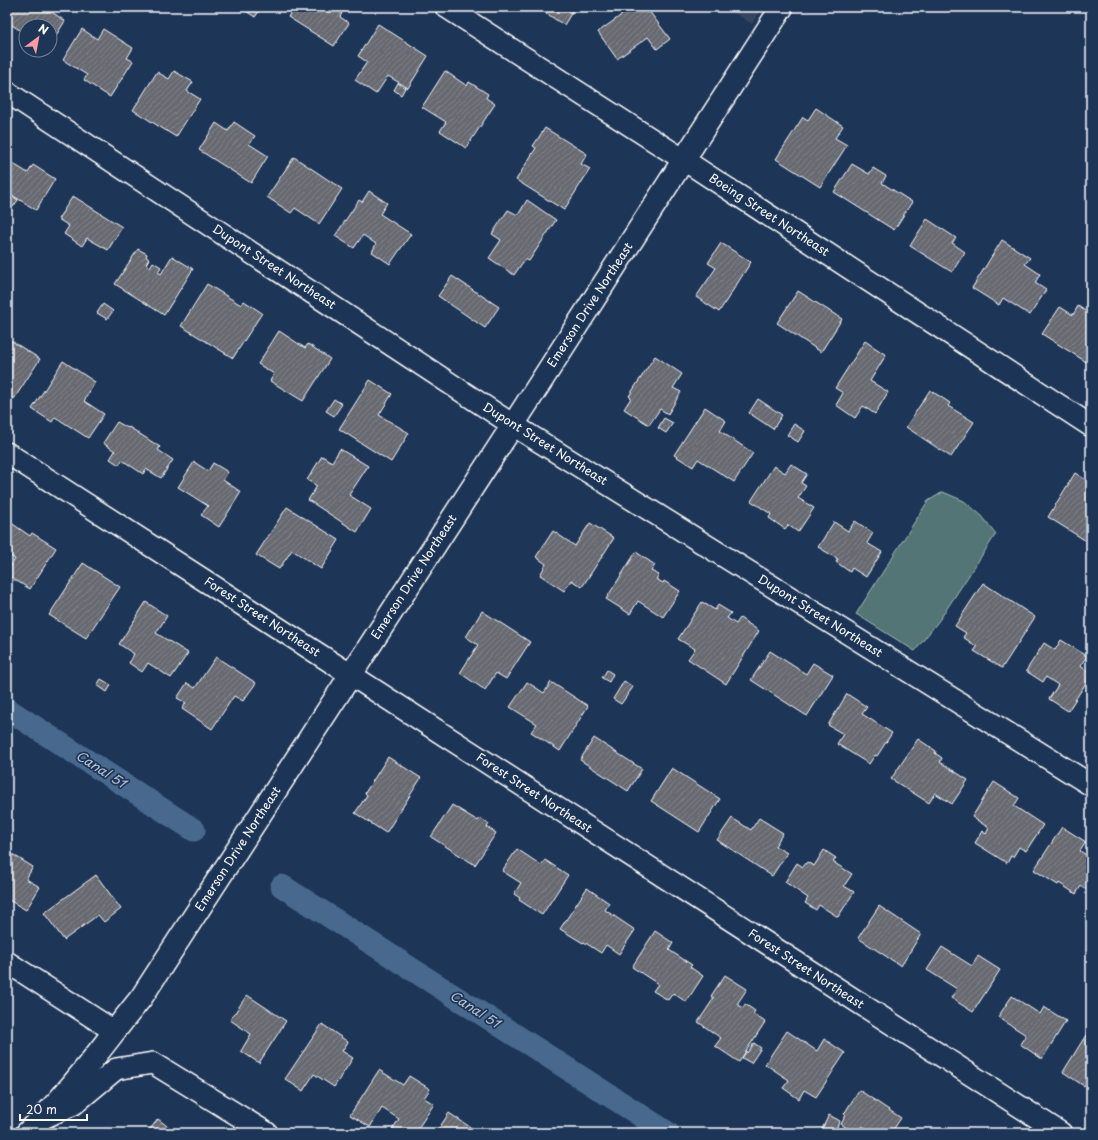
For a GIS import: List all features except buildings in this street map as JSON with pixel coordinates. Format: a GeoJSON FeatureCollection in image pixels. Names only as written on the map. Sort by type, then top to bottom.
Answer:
{"type":"FeatureCollection","features":[{"type":"Feature","properties":{"kind":"street","name":"Boeing Street Northeast"},"geometry":{"type":"LineString","coordinates":[[446,7],[684,160],[1091,426]]}},
{"type":"Feature","properties":{"kind":"street","name":"Emerson Drive Northeast"},"geometry":{"type":"LineString","coordinates":[[34,1126],[66,1092],[142,998],[782,7]]}},
{"type":"Feature","properties":{"kind":"street","name":"Dupont Street Northeast"},"geometry":{"type":"LineString","coordinates":[[7,92],[513,425],[1091,785]]}},
{"type":"Feature","properties":{"kind":"street","name":"Forest Street Northeast"},"geometry":{"type":"LineString","coordinates":[[7,453],[1061,1133]]}},
{"type":"Feature","properties":{"kind":"street"},"geometry":{"type":"LineString","coordinates":[[7,962],[114,1031]]}},
{"type":"Feature","properties":{"kind":"street"},"geometry":{"type":"LineString","coordinates":[[34,1126],[74,1104],[116,1069],[153,1063],[267,1133]]}},
{"type":"Feature","properties":{"kind":"shaded area"},"geometry":{"type":"Polygon","coordinates":[[[725,7],[763,7],[752,24],[725,7]]]}},
{"type":"Feature","properties":{"kind":"green space"},"geometry":{"type":"Polygon","coordinates":[[[943,492],[964,501],[982,516],[996,534],[940,619],[915,651],[856,614],[928,501],[943,492]]]}},
{"type":"Feature","properties":{"kind":"waterway","name":"Canal 51"},"geometry":{"type":"LineString","coordinates":[[7,709],[194,830]]}},
{"type":"Feature","properties":{"kind":"waterway","name":"Canal 51"},"geometry":{"type":"LineString","coordinates":[[282,886],[668,1133]]}}]}
